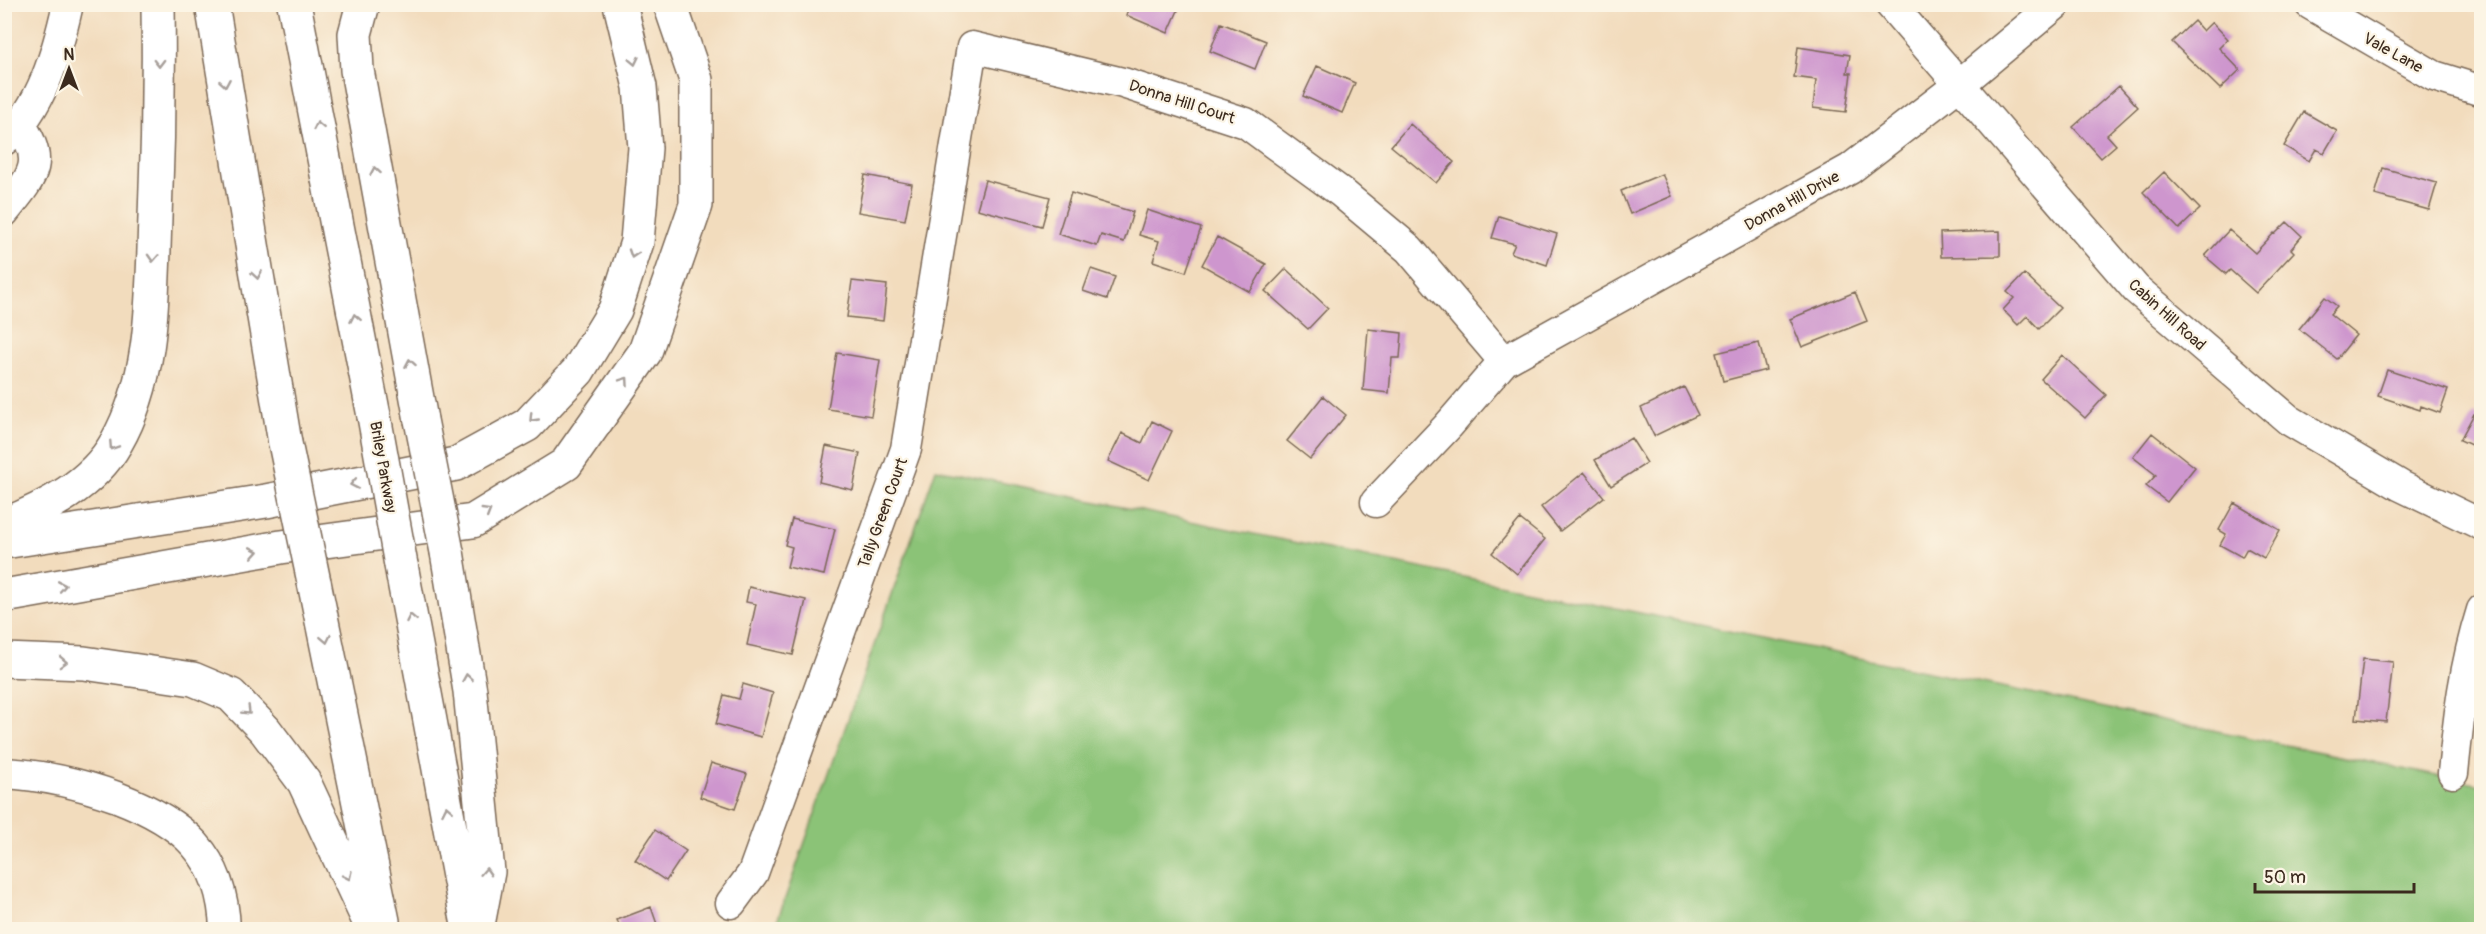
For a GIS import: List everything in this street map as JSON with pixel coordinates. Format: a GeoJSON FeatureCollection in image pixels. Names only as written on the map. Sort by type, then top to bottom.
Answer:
{"type":"FeatureCollection","features":[{"type":"Feature","properties":{"kind":"highway"},"geometry":{"type":"LineString","coordinates":[[4,525],[44,509],[93,472],[115,445],[137,399],[150,335],[160,98],[158,4]]}},
{"type":"Feature","properties":{"kind":"highway"},"geometry":{"type":"LineString","coordinates":[[212,4],[285,443],[385,930]]}},
{"type":"Feature","properties":{"kind":"highway","name":"Briley Parkway"},"geometry":{"type":"LineString","coordinates":[[294,4],[374,416],[469,930]]}},
{"type":"Feature","properties":{"kind":"highway"},"geometry":{"type":"LineString","coordinates":[[363,4],[355,34],[357,70],[447,552],[470,691],[488,872],[477,930]]}},
{"type":"Feature","properties":{"kind":"highway"},"geometry":{"type":"LineString","coordinates":[[4,542],[266,501],[456,464],[527,425],[578,372],[615,310],[637,242],[645,148],[640,87],[620,4]]}},
{"type":"Feature","properties":{"kind":"highway"},"geometry":{"type":"LineString","coordinates":[[4,596],[281,548],[473,521],[566,464],[645,352],[696,205],[696,80],[670,4]]}},
{"type":"Feature","properties":{"kind":"highway"},"geometry":{"type":"LineString","coordinates":[[4,660],[84,663],[193,679],[231,695],[265,730],[304,782],[373,930]]}},
{"type":"Feature","properties":{"kind":"street"},"geometry":{"type":"LineString","coordinates":[[4,212],[27,183],[34,164],[34,146],[12,131],[28,111],[44,82],[58,49],[68,4]]}},
{"type":"Feature","properties":{"kind":"street","name":"Cabin Hill Road"},"geometry":{"type":"LineString","coordinates":[[1890,4],[2136,289],[2289,420],[2401,486],[2481,525]]}},
{"type":"Feature","properties":{"kind":"street","name":"Donna Hill Drive"},"geometry":{"type":"LineString","coordinates":[[1376,502],[1448,426],[1504,361],[1850,169],[1960,84],[2056,4]]}},
{"type":"Feature","properties":{"kind":"street","name":"Vale Lane"},"geometry":{"type":"LineString","coordinates":[[2310,4],[2434,76],[2481,91]]}},
{"type":"Feature","properties":{"kind":"street","name":"Donna Hill Court"},"geometry":{"type":"LineString","coordinates":[[963,101],[972,47],[1123,83],[1246,123],[1342,193],[1408,249],[1504,361]]}},
{"type":"Feature","properties":{"kind":"street","name":"Tally Green Court"},"geometry":{"type":"LineString","coordinates":[[730,903],[753,873],[906,449],[963,101]]}},
{"type":"Feature","properties":{"kind":"street"},"geometry":{"type":"LineString","coordinates":[[2453,773],[2462,688],[2481,610]]}},
{"type":"Feature","properties":{"kind":"street"},"geometry":{"type":"LineString","coordinates":[[4,773],[63,781],[103,792],[167,820],[190,838],[207,861],[223,901],[225,930]]}},
{"type":"Feature","properties":{"kind":"green space"},"geometry":{"type":"Polygon","coordinates":[[[936,469],[2481,785],[2481,929],[774,930],[936,469]]]}},
{"type":"Feature","properties":{"kind":"building"},"geometry":{"type":"Polygon","coordinates":[[[1130,4],[1177,4],[1180,6],[1168,33],[1126,15],[1130,4]]]}},
{"type":"Feature","properties":{"kind":"building"},"geometry":{"type":"Polygon","coordinates":[[[2194,21],[2203,31],[2212,22],[2228,39],[2219,48],[2240,70],[2220,89],[2172,42],[2194,21]]]}},
{"type":"Feature","properties":{"kind":"building"},"geometry":{"type":"Polygon","coordinates":[[[1221,23],[1266,41],[1255,69],[1210,51],[1221,23]]]}},
{"type":"Feature","properties":{"kind":"building"},"geometry":{"type":"Polygon","coordinates":[[[1798,47],[1850,55],[1847,73],[1851,73],[1846,112],[1813,108],[1816,80],[1794,77],[1798,47]]]}},
{"type":"Feature","properties":{"kind":"building"},"geometry":{"type":"Polygon","coordinates":[[[1317,66],[1355,83],[1342,113],[1303,96],[1317,66]]]}},
{"type":"Feature","properties":{"kind":"building"},"geometry":{"type":"Polygon","coordinates":[[[2119,86],[2138,107],[2107,135],[2116,145],[2101,158],[2073,127],[2119,86]]]}},
{"type":"Feature","properties":{"kind":"building"},"geometry":{"type":"Polygon","coordinates":[[[2304,112],[2337,131],[2324,153],[2316,149],[2309,161],[2284,146],[2304,112]]]}},
{"type":"Feature","properties":{"kind":"building"},"geometry":{"type":"Polygon","coordinates":[[[1410,124],[1454,162],[1436,183],[1391,146],[1410,124]]]}},
{"type":"Feature","properties":{"kind":"building"},"geometry":{"type":"Polygon","coordinates":[[[2383,168],[2437,183],[2429,210],[2375,195],[2383,168]]]}},
{"type":"Feature","properties":{"kind":"building"},"geometry":{"type":"Polygon","coordinates":[[[2164,172],[2200,209],[2179,229],[2143,192],[2164,172]]]}},
{"type":"Feature","properties":{"kind":"building"},"geometry":{"type":"Polygon","coordinates":[[[1662,174],[1672,196],[1630,214],[1621,191],[1662,174]]]}},
{"type":"Feature","properties":{"kind":"building"},"geometry":{"type":"Polygon","coordinates":[[[865,175],[912,184],[905,220],[858,212],[865,175]]]}},
{"type":"Feature","properties":{"kind":"building"},"geometry":{"type":"Polygon","coordinates":[[[985,180],[1050,197],[1042,226],[977,209],[985,180]]]}},
{"type":"Feature","properties":{"kind":"building"},"geometry":{"type":"Polygon","coordinates":[[[1071,193],[1133,212],[1124,242],[1101,235],[1097,246],[1058,234],[1071,193]]]}},
{"type":"Feature","properties":{"kind":"building"},"geometry":{"type":"Polygon","coordinates":[[[1147,210],[1201,228],[1186,272],[1153,261],[1159,241],[1139,235],[1147,210]]]}},
{"type":"Feature","properties":{"kind":"building"},"geometry":{"type":"Polygon","coordinates":[[[1499,216],[1557,234],[1547,265],[1511,253],[1515,244],[1492,238],[1499,216]]]}},
{"type":"Feature","properties":{"kind":"building"},"geometry":{"type":"Polygon","coordinates":[[[2287,222],[2302,236],[2291,249],[2294,252],[2256,293],[2230,270],[2226,274],[2205,256],[2229,230],[2255,253],[2287,222]]]}},
{"type":"Feature","properties":{"kind":"building"},"geometry":{"type":"Polygon","coordinates":[[[2000,231],[2000,256],[1941,257],[1940,233],[2000,231]]]}},
{"type":"Feature","properties":{"kind":"building"},"geometry":{"type":"Polygon","coordinates":[[[1217,237],[1266,264],[1250,292],[1202,265],[1217,237]]]}},
{"type":"Feature","properties":{"kind":"building"},"geometry":{"type":"Polygon","coordinates":[[[1091,269],[1115,277],[1107,299],[1083,291],[1091,269]]]}},
{"type":"Feature","properties":{"kind":"building"},"geometry":{"type":"Polygon","coordinates":[[[1286,269],[1328,308],[1308,329],[1265,291],[1286,269]]]}},
{"type":"Feature","properties":{"kind":"building"},"geometry":{"type":"Polygon","coordinates":[[[2024,274],[2060,308],[2039,329],[2027,316],[2018,325],[2003,310],[2014,298],[2007,292],[2024,274]]]}},
{"type":"Feature","properties":{"kind":"building"},"geometry":{"type":"Polygon","coordinates":[[[852,281],[887,285],[883,321],[847,317],[852,281]]]}},
{"type":"Feature","properties":{"kind":"building"},"geometry":{"type":"Polygon","coordinates":[[[1855,292],[1867,321],[1802,347],[1790,319],[1855,292]]]}},
{"type":"Feature","properties":{"kind":"building"},"geometry":{"type":"Polygon","coordinates":[[[2325,297],[2337,306],[2330,314],[2356,335],[2337,359],[2299,329],[2325,297]]]}},
{"type":"Feature","properties":{"kind":"building"},"geometry":{"type":"Polygon","coordinates":[[[1368,329],[1402,333],[1400,358],[1392,358],[1389,393],[1363,390],[1368,329]]]}},
{"type":"Feature","properties":{"kind":"building"},"geometry":{"type":"Polygon","coordinates":[[[1759,343],[1766,370],[1723,381],[1716,353],[1759,343]]]}},
{"type":"Feature","properties":{"kind":"building"},"geometry":{"type":"Polygon","coordinates":[[[837,353],[880,360],[871,416],[828,409],[837,353]]]}},
{"type":"Feature","properties":{"kind":"building"},"geometry":{"type":"Polygon","coordinates":[[[2062,355],[2106,395],[2085,418],[2041,379],[2062,355]]]}},
{"type":"Feature","properties":{"kind":"building"},"geometry":{"type":"Polygon","coordinates":[[[2387,370],[2448,390],[2440,413],[2421,406],[2420,410],[2378,396],[2387,370]]]}},
{"type":"Feature","properties":{"kind":"building"},"geometry":{"type":"Polygon","coordinates":[[[1684,387],[1698,415],[1654,436],[1641,408],[1684,387]]]}},
{"type":"Feature","properties":{"kind":"building"},"geometry":{"type":"Polygon","coordinates":[[[1323,396],[1346,415],[1310,459],[1287,441],[1323,396]]]}},
{"type":"Feature","properties":{"kind":"building"},"geometry":{"type":"Polygon","coordinates":[[[2474,414],[2482,417],[2482,450],[2460,440],[2474,414]]]}},
{"type":"Feature","properties":{"kind":"building"},"geometry":{"type":"Polygon","coordinates":[[[1152,421],[1172,431],[1149,480],[1108,461],[1122,433],[1142,443],[1152,421]]]}},
{"type":"Feature","properties":{"kind":"building"},"geometry":{"type":"Polygon","coordinates":[[[2152,433],[2195,467],[2167,502],[2146,486],[2156,475],[2133,457],[2152,433]]]}},
{"type":"Feature","properties":{"kind":"building"},"geometry":{"type":"Polygon","coordinates":[[[1631,438],[1647,463],[1611,486],[1595,460],[1631,438]]]}},
{"type":"Feature","properties":{"kind":"building"},"geometry":{"type":"Polygon","coordinates":[[[826,446],[860,453],[853,490],[819,482],[826,446]]]}},
{"type":"Feature","properties":{"kind":"building"},"geometry":{"type":"Polygon","coordinates":[[[1584,472],[1604,497],[1560,531],[1541,507],[1584,472]]]}},
{"type":"Feature","properties":{"kind":"building"},"geometry":{"type":"Polygon","coordinates":[[[2234,503],[2280,530],[2264,558],[2247,548],[2242,557],[2220,545],[2226,534],[2219,530],[2234,503]]]}},
{"type":"Feature","properties":{"kind":"building"},"geometry":{"type":"Polygon","coordinates":[[[792,519],[835,529],[824,575],[787,567],[792,547],[785,545],[792,519]]]}},
{"type":"Feature","properties":{"kind":"building"},"geometry":{"type":"Polygon","coordinates":[[[1520,519],[1545,539],[1517,574],[1492,553],[1520,519]]]}},
{"type":"Feature","properties":{"kind":"building"},"geometry":{"type":"Polygon","coordinates":[[[749,587],[806,600],[793,655],[747,645],[756,604],[746,602],[749,587]]]}},
{"type":"Feature","properties":{"kind":"building"},"geometry":{"type":"Polygon","coordinates":[[[2363,659],[2393,662],[2386,722],[2356,719],[2363,659]]]}},
{"type":"Feature","properties":{"kind":"building"},"geometry":{"type":"Polygon","coordinates":[[[743,684],[773,693],[761,737],[716,724],[724,695],[739,699],[743,684]]]}},
{"type":"Feature","properties":{"kind":"building"},"geometry":{"type":"Polygon","coordinates":[[[711,763],[747,774],[735,809],[700,797],[711,763]]]}},
{"type":"Feature","properties":{"kind":"building"},"geometry":{"type":"Polygon","coordinates":[[[655,830],[686,851],[666,881],[635,860],[655,830]]]}},
{"type":"Feature","properties":{"kind":"building"},"geometry":{"type":"Polygon","coordinates":[[[651,907],[659,930],[621,930],[617,920],[651,907]]]}}]}
